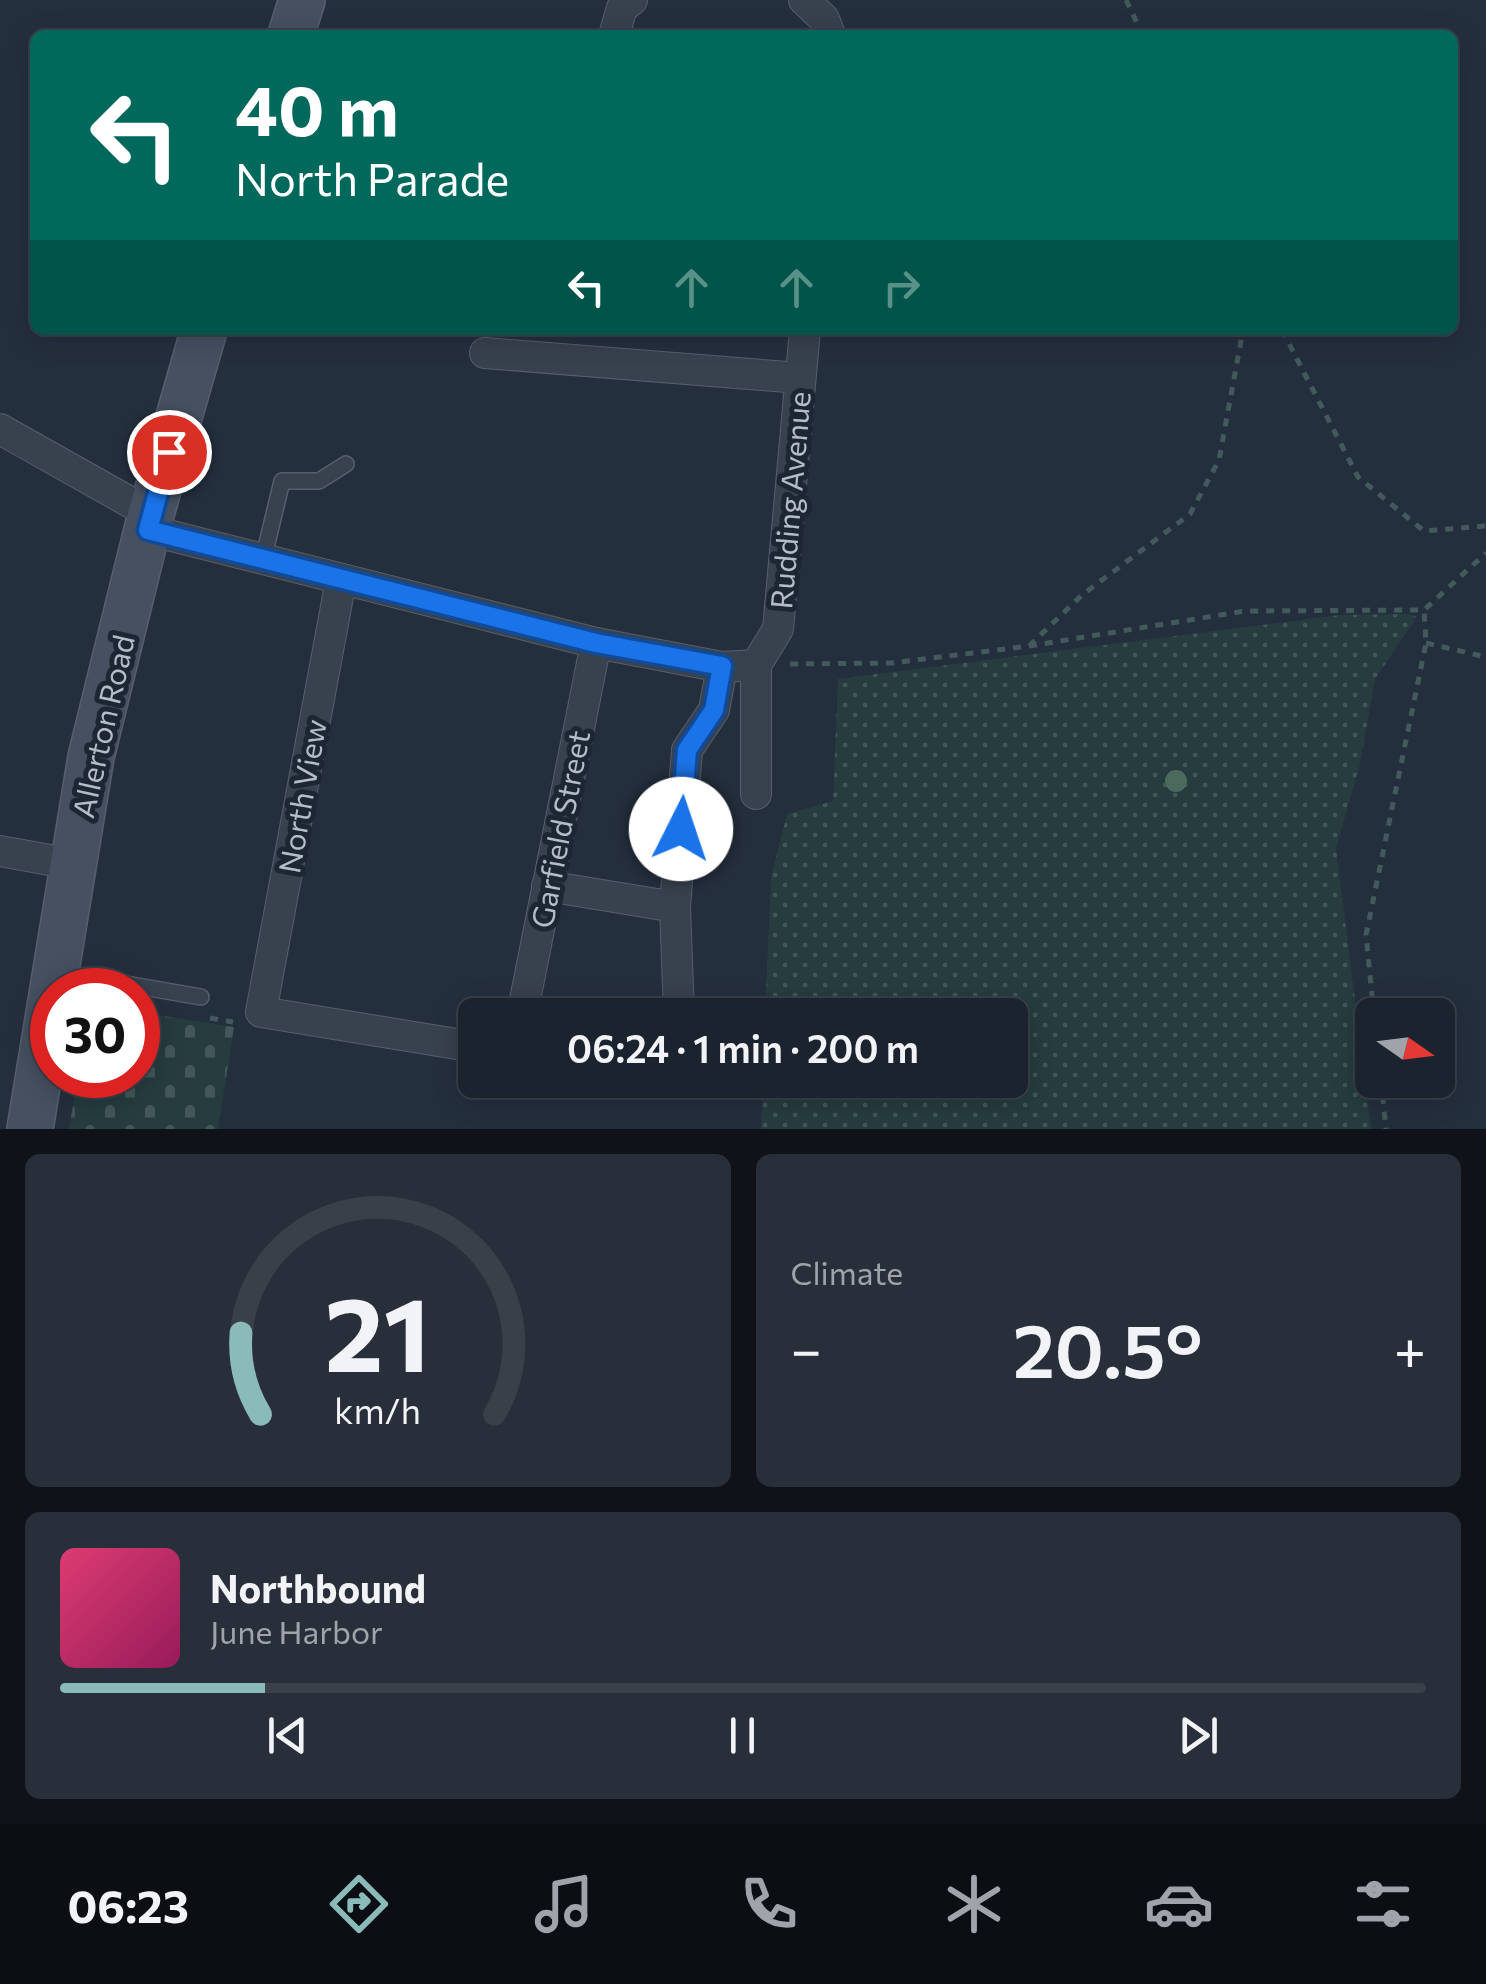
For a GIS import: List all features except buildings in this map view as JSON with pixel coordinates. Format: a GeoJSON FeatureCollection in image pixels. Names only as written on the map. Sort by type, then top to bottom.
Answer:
{"type":"FeatureCollection","features":[{"type":"Feature","properties":{"kind":"street"},"geometry":{"type":"LineString","coordinates":[[293,30],[302,0]]}},
{"type":"Feature","properties":{"kind":"street"},"geometry":{"type":"LineString","coordinates":[[615,30],[622,8],[632,0]]}},
{"type":"Feature","properties":{"kind":"street"},"geometry":{"type":"LineString","coordinates":[[804,0],[824,19],[828,30]]}},
{"type":"Feature","properties":{"kind":"street","name":"Allerton Road"},"geometry":{"type":"LineString","coordinates":[[56,968],[91,757],[149,522],[203,335]]}},
{"type":"Feature","properties":{"kind":"street","name":"Rudding Avenue"},"geometry":{"type":"LineString","coordinates":[[756,665],[778,629],[804,335]]}},
{"type":"Feature","properties":{"kind":"street"},"geometry":{"type":"LineString","coordinates":[[486,354],[800,378]]}},
{"type":"Feature","properties":{"kind":"street"},"geometry":{"type":"LineString","coordinates":[[0,428],[149,522],[263,560],[596,643],[722,666],[756,665],[756,794]]}},
{"type":"Feature","properties":{"kind":"street","name":"North View"},"geometry":{"type":"LineString","coordinates":[[341,580],[260,1012],[458,1044]]}},
{"type":"Feature","properties":{"kind":"street","name":"Garfield Street"},"geometry":{"type":"LineString","coordinates":[[525,998],[596,643]]}},
{"type":"Feature","properties":{"kind":"street"},"geometry":{"type":"LineString","coordinates":[[679,998],[675,908],[687,750],[714,710],[722,666]]}},
{"type":"Feature","properties":{"kind":"street"},"geometry":{"type":"LineString","coordinates":[[0,851],[72,864]]}},
{"type":"Feature","properties":{"kind":"street"},"geometry":{"type":"LineString","coordinates":[[547,886],[675,908]]}},
{"type":"Feature","properties":{"kind":"street","name":"Allerton Road"},"geometry":{"type":"LineString","coordinates":[[30,1129],[35,1098]]}},
{"type":"Feature","properties":{"kind":"lane"},"geometry":{"type":"LineString","coordinates":[[263,560],[282,481],[319,481],[346,464]]}},
{"type":"Feature","properties":{"kind":"lane"},"geometry":{"type":"LineString","coordinates":[[160,989],[201,996]]}},
{"type":"Feature","properties":{"kind":"path"},"geometry":{"type":"LineString","coordinates":[[1126,0],[1141,30]]}},
{"type":"Feature","properties":{"kind":"path"},"geometry":{"type":"LineString","coordinates":[[1029,646],[1082,596],[1190,514],[1219,460],[1243,335]]}},
{"type":"Feature","properties":{"kind":"path"},"geometry":{"type":"LineString","coordinates":[[1285,335],[1358,477],[1424,531],[1486,526]]}},
{"type":"Feature","properties":{"kind":"path"},"geometry":{"type":"LineString","coordinates":[[756,665],[892,664],[1245,611],[1424,610],[1486,553]]}},
{"type":"Feature","properties":{"kind":"path"},"geometry":{"type":"LineString","coordinates":[[1372,998],[1366,934],[1426,643],[1424,610]]}},
{"type":"Feature","properties":{"kind":"path"},"geometry":{"type":"LineString","coordinates":[[1426,643],[1486,657]]}},
{"type":"Feature","properties":{"kind":"path"},"geometry":{"type":"LineString","coordinates":[[1383,1098],[1386,1129]]}},
{"type":"Feature","properties":{"kind":"green space"},"geometry":{"type":"Polygon","coordinates":[[[1341,615],[1417,617],[1375,679],[1360,764],[1336,848],[1355,1001],[1355,1098],[1367,1098],[1371,1129],[761,1129],[762,1098],[1028,1098],[1028,998],[766,998],[771,878],[787,814],[833,801],[838,679],[1341,615]]]}},
{"type":"Feature","properties":{"kind":"green space"},"geometry":{"type":"Polygon","coordinates":[[[160,1015],[234,1027],[218,1129],[69,1129],[74,1098],[160,1098],[160,1015]]]}},
{"type":"Feature","properties":{"kind":"route"},"geometry":{"type":"LineString","coordinates":[[169,452],[148,530],[596,643],[722,666],[714,710],[687,750],[681,829]]}}]}
